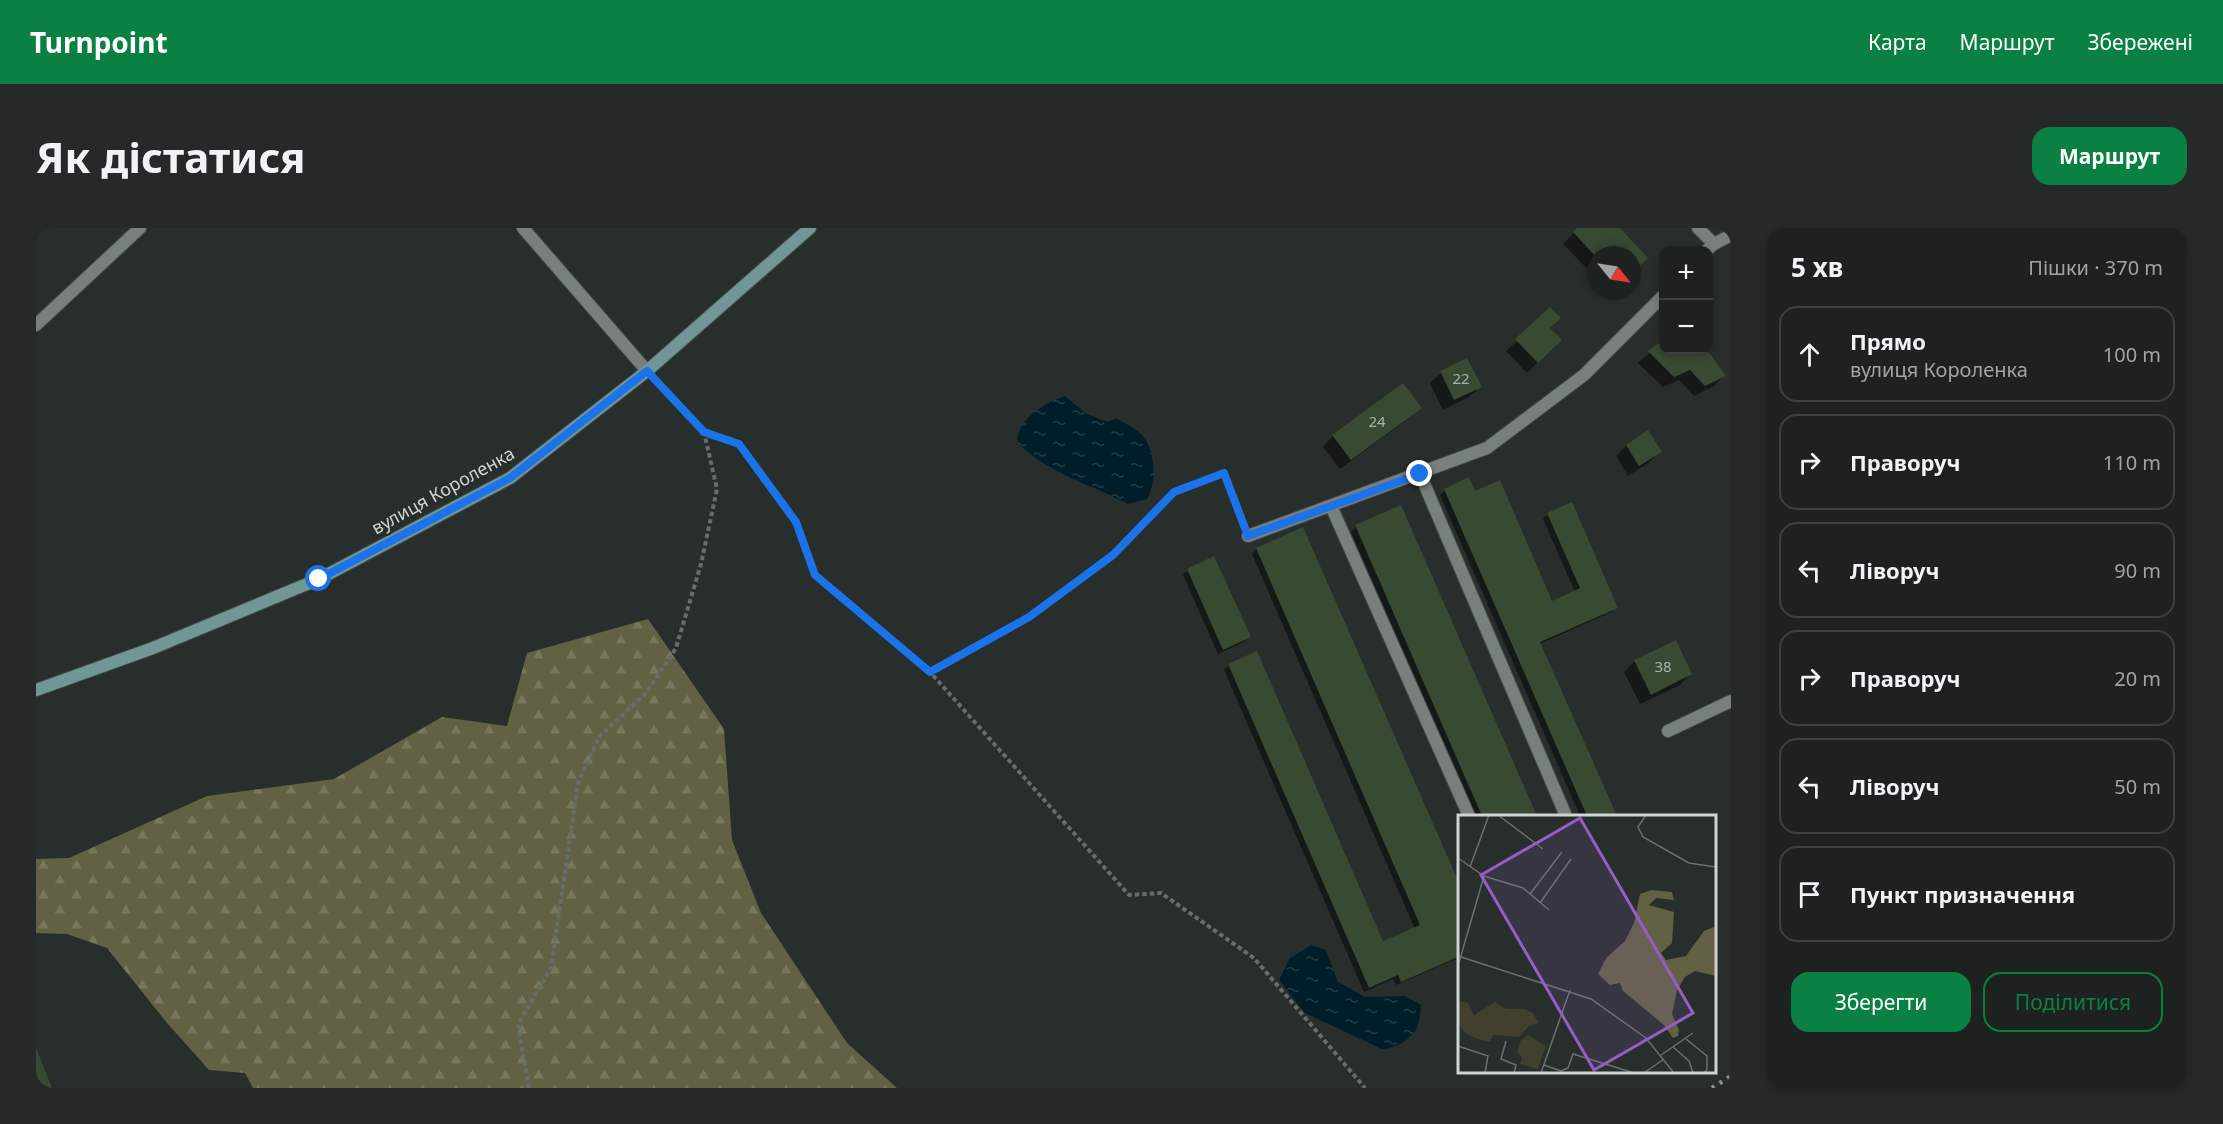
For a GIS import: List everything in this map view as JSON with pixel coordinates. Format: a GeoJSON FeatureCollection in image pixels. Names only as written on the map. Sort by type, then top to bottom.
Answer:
{"type":"FeatureCollection","features":[{"type":"Feature","properties":{"kind":"main road","name":"вулиця Короленка"},"geometry":{"type":"LineString","coordinates":[[36,690],[153,648],[319,579],[510,478],[647,371],[810,228]]}},
{"type":"Feature","properties":{"kind":"street"},"geometry":{"type":"LineString","coordinates":[[36,325],[140,228]]}},
{"type":"Feature","properties":{"kind":"street"},"geometry":{"type":"LineString","coordinates":[[524,228],[647,371]]}},
{"type":"Feature","properties":{"kind":"street"},"geometry":{"type":"LineString","coordinates":[[1698,228],[1709,246]]}},
{"type":"Feature","properties":{"kind":"street"},"geometry":{"type":"LineString","coordinates":[[1712,246],[1731,235]]}},
{"type":"Feature","properties":{"kind":"street"},"geometry":{"type":"LineString","coordinates":[[1248,536],[1487,448],[1584,375],[1659,300]]}},
{"type":"Feature","properties":{"kind":"street"},"geometry":{"type":"LineString","coordinates":[[1420,474],[1566,815]]}},
{"type":"Feature","properties":{"kind":"street"},"geometry":{"type":"LineString","coordinates":[[1330,506],[1469,815]]}},
{"type":"Feature","properties":{"kind":"street"},"geometry":{"type":"LineString","coordinates":[[1668,730],[1731,701]]}},
{"type":"Feature","properties":{"kind":"path"},"geometry":{"type":"LineString","coordinates":[[647,371],[704,432],[739,444],[796,522],[815,575],[930,672],[1129,895],[1161,893],[1254,958],[1365,1088]]}},
{"type":"Feature","properties":{"kind":"path"},"geometry":{"type":"LineString","coordinates":[[529,1088],[518,1024],[551,968],[578,783],[600,737],[645,693],[676,648],[701,564],[717,489],[704,432]]}},
{"type":"Feature","properties":{"kind":"path"},"geometry":{"type":"LineString","coordinates":[[930,672],[1029,617],[1104,562],[1174,492],[1224,473],[1248,536]]}},
{"type":"Feature","properties":{"kind":"green space"},"geometry":{"type":"Polygon","coordinates":[[[648,619],[724,729],[732,840],[761,913],[847,1043],[897,1088],[253,1088],[245,1073],[209,1070],[167,1023],[107,948],[67,934],[36,933],[36,859],[69,858],[207,796],[334,779],[442,717],[507,726],[527,653],[648,619]]]}},
{"type":"Feature","properties":{"kind":"water"},"geometry":{"type":"Polygon","coordinates":[[[1065,396],[1087,414],[1108,422],[1116,418],[1133,428],[1146,440],[1153,466],[1152,484],[1147,499],[1128,504],[1057,471],[1030,454],[1018,443],[1021,427],[1033,413],[1065,396]]]}},
{"type":"Feature","properties":{"kind":"water"},"geometry":{"type":"Polygon","coordinates":[[[1311,945],[1326,950],[1338,982],[1365,997],[1405,996],[1421,1005],[1418,1025],[1412,1035],[1398,1045],[1382,1049],[1305,1013],[1279,980],[1290,958],[1311,945]]]}},
{"type":"Feature","properties":{"kind":"building"},"geometry":{"type":"Polygon","coordinates":[[[1577,228],[1620,228],[1637,246],[1587,247],[1573,232],[1577,228]]]}},
{"type":"Feature","properties":{"kind":"building"},"geometry":{"type":"Polygon","coordinates":[[[1641,250],[1648,258],[1641,265],[1641,250]]]}},
{"type":"Feature","properties":{"kind":"building"},"geometry":{"type":"Polygon","coordinates":[[[1550,307],[1561,318],[1550,328],[1562,340],[1538,363],[1515,339],[1550,307]]]}},
{"type":"Feature","properties":{"kind":"building"},"geometry":{"type":"Polygon","coordinates":[[[1659,343],[1659,354],[1710,354],[1726,376],[1705,386],[1690,370],[1674,377],[1648,351],[1659,343]]]}},
{"type":"Feature","properties":{"kind":"building"},"geometry":{"type":"Polygon","coordinates":[[[1467,358],[1482,387],[1454,400],[1440,371],[1467,358]]]}},
{"type":"Feature","properties":{"kind":"building"},"geometry":{"type":"Polygon","coordinates":[[[1403,383],[1422,408],[1351,460],[1332,435],[1403,383]]]}},
{"type":"Feature","properties":{"kind":"building"},"geometry":{"type":"Polygon","coordinates":[[[1648,430],[1662,452],[1639,466],[1626,445],[1648,430]]]}},
{"type":"Feature","properties":{"kind":"building"},"geometry":{"type":"Polygon","coordinates":[[[1469,477],[1475,491],[1500,480],[1552,601],[1580,588],[1547,513],[1572,502],[1618,608],[1540,642],[1617,815],[1587,815],[1444,489],[1469,477]]]}},
{"type":"Feature","properties":{"kind":"building"},"geometry":{"type":"Polygon","coordinates":[[[1401,505],[1537,815],[1482,815],[1355,525],[1401,505]]]}},
{"type":"Feature","properties":{"kind":"building"},"geometry":{"type":"Polygon","coordinates":[[[1303,527],[1458,880],[1458,957],[1401,982],[1398,975],[1369,988],[1228,664],[1257,651],[1383,941],[1420,925],[1256,548],[1303,527]]]}},
{"type":"Feature","properties":{"kind":"building"},"geometry":{"type":"Polygon","coordinates":[[[1214,556],[1251,637],[1223,650],[1187,569],[1214,556]]]}},
{"type":"Feature","properties":{"kind":"building"},"geometry":{"type":"Polygon","coordinates":[[[1676,640],[1692,674],[1651,695],[1634,660],[1676,640]]]}},
{"type":"Feature","properties":{"kind":"building"},"geometry":{"type":"Polygon","coordinates":[[[36,1048],[52,1088],[36,1088],[36,1048]]]}},
{"type":"Feature","properties":{"kind":"railway"},"geometry":{"type":"LineString","coordinates":[[1712,1088],[1731,1076]]}},
{"type":"Feature","properties":{"kind":"route"},"geometry":{"type":"LineString","coordinates":[[319,579],[510,478],[647,371],[704,432],[739,444],[796,522],[815,575],[930,672],[1029,617],[1113,555],[1174,492],[1224,473],[1248,536],[1420,474]]}}]}
